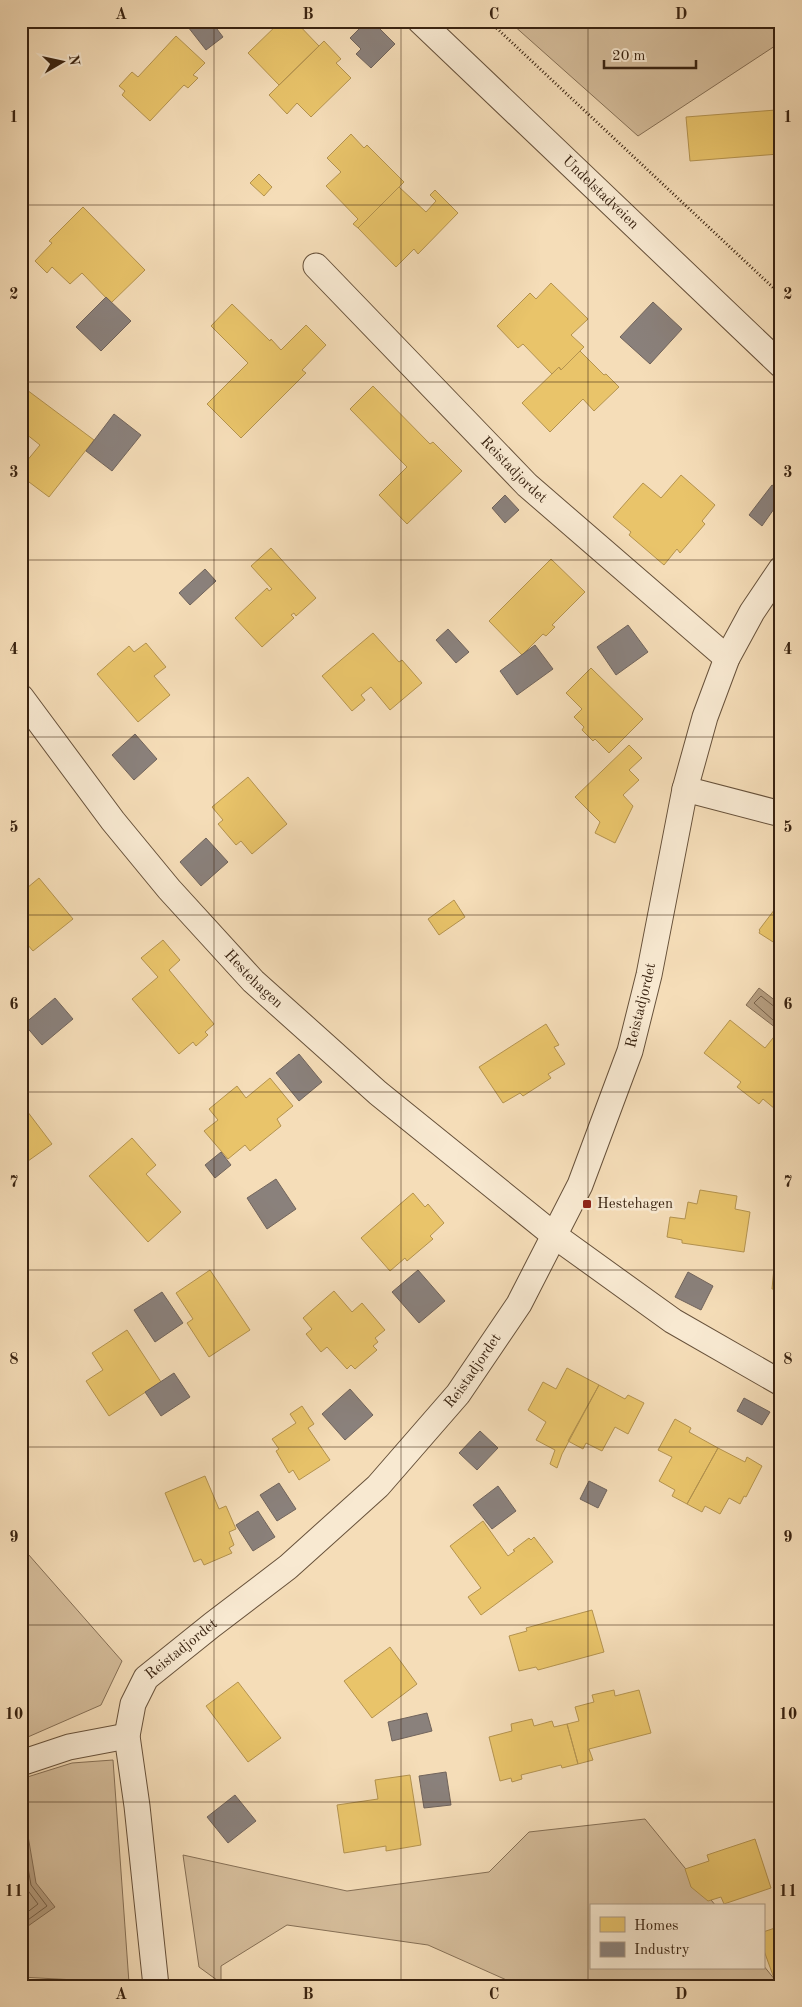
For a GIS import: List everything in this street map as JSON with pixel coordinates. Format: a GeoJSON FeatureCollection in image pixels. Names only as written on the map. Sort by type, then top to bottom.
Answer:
{"type":"FeatureCollection","features":[{"type":"Feature","properties":{"kind":"street","name":"Undelstadveien"},"geometry":{"type":"LineString","coordinates":[[420,21],[781,365]]}},
{"type":"Feature","properties":{"kind":"street","name":"Reistadjordet"},"geometry":{"type":"LineString","coordinates":[[316,266],[527,485],[728,658]]}},
{"type":"Feature","properties":{"kind":"street","name":"Reistadjordet"},"geometry":{"type":"LineString","coordinates":[[156,1986],[137,1806],[127,1736],[133,1704],[146,1678],[288,1568],[378,1486],[458,1394],[519,1304],[580,1185],[630,1051],[649,974],[685,790],[705,716],[728,658],[752,612],[781,568]]}},
{"type":"Feature","properties":{"kind":"street","name":"Hestehagen"},"geometry":{"type":"LineString","coordinates":[[21,697],[113,821],[169,890],[253,981],[378,1094],[554,1236],[673,1321],[781,1383]]}},
{"type":"Feature","properties":{"kind":"street"},"geometry":{"type":"LineString","coordinates":[[685,790],[781,814]]}},
{"type":"Feature","properties":{"kind":"street"},"geometry":{"type":"LineString","coordinates":[[21,1763],[69,1747],[127,1736]]}},
{"type":"Feature","properties":{"kind":"path"},"geometry":{"type":"LineString","coordinates":[[489,21],[781,295]]}},
{"type":"Feature","properties":{"kind":"shaded area"},"geometry":{"type":"Polygon","coordinates":[[[512,21],[781,21],[781,42],[638,136],[512,24],[512,21]]]}},
{"type":"Feature","properties":{"kind":"shaded area"},"geometry":{"type":"Polygon","coordinates":[[[21,1546],[122,1661],[101,1705],[21,1740],[21,1546]]]}},
{"type":"Feature","properties":{"kind":"shaded area"},"geometry":{"type":"Polygon","coordinates":[[[113,1760],[129,1983],[21,1977],[21,1779],[72,1763],[113,1760]]]}},
{"type":"Feature","properties":{"kind":"shaded area"},"geometry":{"type":"Polygon","coordinates":[[[645,1819],[714,1904],[590,1904],[590,1970],[764,1970],[764,1966],[780,1986],[520,1986],[428,1945],[287,1925],[221,1966],[221,1983],[199,1967],[183,1855],[347,1891],[489,1872],[529,1832],[645,1819]]]}},
{"type":"Feature","properties":{"kind":"water"},"geometry":{"type":"Polygon","coordinates":[[[759,988],[781,1005],[781,1022],[776,1028],[746,1005],[759,988]]]}},
{"type":"Feature","properties":{"kind":"water"},"geometry":{"type":"Polygon","coordinates":[[[21,1823],[26,1824],[36,1883],[55,1907],[21,1931],[21,1823]]]}},
{"type":"Feature","properties":{"kind":"building: Homes"},"geometry":{"type":"Polygon","coordinates":[[[87,21],[138,21],[88,28],[87,21]]]}},
{"type":"Feature","properties":{"kind":"building: Homes"},"geometry":{"type":"Polygon","coordinates":[[[281,21],[295,21],[319,46],[279,85],[248,53],[281,21]]]}},
{"type":"Feature","properties":{"kind":"building: Homes"},"geometry":{"type":"Polygon","coordinates":[[[176,36],[205,63],[193,75],[198,78],[188,88],[184,85],[150,121],[122,95],[125,91],[119,86],[132,72],[138,77],[176,36]]]}},
{"type":"Feature","properties":{"kind":"building: Homes"},"geometry":{"type":"Polygon","coordinates":[[[324,41],[341,59],[336,63],[351,78],[311,117],[297,103],[287,114],[269,95],[324,41]]]}},
{"type":"Feature","properties":{"kind":"building: Homes"},"geometry":{"type":"Polygon","coordinates":[[[776,110],[779,154],[690,161],[686,117],[776,110]]]}},
{"type":"Feature","properties":{"kind":"building: Homes"},"geometry":{"type":"Polygon","coordinates":[[[351,134],[364,148],[367,145],[404,182],[358,228],[353,224],[358,219],[326,186],[341,172],[327,158],[351,134]]]}},
{"type":"Feature","properties":{"kind":"building: Homes"},"geometry":{"type":"Polygon","coordinates":[[[259,174],[272,187],[264,196],[250,183],[259,174]]]}},
{"type":"Feature","properties":{"kind":"building: Homes"},"geometry":{"type":"Polygon","coordinates":[[[399,187],[426,212],[436,201],[430,195],[435,190],[458,213],[418,254],[414,249],[396,267],[358,228],[399,187]]]}},
{"type":"Feature","properties":{"kind":"building: Homes"},"geometry":{"type":"Polygon","coordinates":[[[83,207],[145,270],[111,303],[82,273],[70,284],[52,267],[47,273],[35,261],[52,243],[49,241],[83,207]]]}},
{"type":"Feature","properties":{"kind":"building: Homes"},"geometry":{"type":"Polygon","coordinates":[[[551,283],[588,319],[571,335],[584,347],[561,370],[559,367],[552,374],[523,344],[518,348],[497,326],[530,293],[536,299],[551,283]]]}},
{"type":"Feature","properties":{"kind":"building: Homes"},"geometry":{"type":"Polygon","coordinates":[[[232,304],[281,350],[306,325],[326,345],[302,370],[306,373],[241,438],[207,404],[248,363],[211,326],[232,304]]]}},
{"type":"Feature","properties":{"kind":"building: Homes"},"geometry":{"type":"Polygon","coordinates":[[[580,351],[619,387],[594,411],[583,399],[550,432],[522,403],[559,367],[561,370],[580,351]]]}},
{"type":"Feature","properties":{"kind":"building: Homes"},"geometry":{"type":"Polygon","coordinates":[[[373,386],[430,444],[433,442],[462,471],[407,524],[379,495],[407,467],[350,409],[373,386]]]}},
{"type":"Feature","properties":{"kind":"building: Homes"},"geometry":{"type":"Polygon","coordinates":[[[27,390],[94,440],[49,497],[21,476],[21,468],[40,445],[21,430],[21,398],[27,390]]]}},
{"type":"Feature","properties":{"kind":"building: Homes"},"geometry":{"type":"Polygon","coordinates":[[[681,475],[715,505],[702,521],[705,524],[680,553],[677,549],[664,565],[629,535],[631,532],[613,517],[643,483],[661,498],[681,475]]]}},
{"type":"Feature","properties":{"kind":"building: Homes"},"geometry":{"type":"Polygon","coordinates":[[[271,548],[316,598],[296,616],[294,613],[291,615],[294,618],[262,647],[235,618],[267,588],[269,591],[272,589],[251,566],[271,548]]]}},
{"type":"Feature","properties":{"kind":"building: Homes"},"geometry":{"type":"Polygon","coordinates":[[[551,559],[585,592],[552,625],[555,627],[546,636],[543,634],[522,655],[489,621],[551,559]]]}},
{"type":"Feature","properties":{"kind":"building: Homes"},"geometry":{"type":"Polygon","coordinates":[[[373,633],[399,662],[402,660],[422,683],[390,710],[371,687],[361,695],[365,700],[352,711],[322,676],[373,633]]]}},
{"type":"Feature","properties":{"kind":"building: Homes"},"geometry":{"type":"Polygon","coordinates":[[[146,643],[166,667],[154,676],[170,695],[138,722],[97,674],[129,646],[134,652],[146,643]]]}},
{"type":"Feature","properties":{"kind":"building: Homes"},"geometry":{"type":"Polygon","coordinates":[[[591,668],[643,719],[609,753],[595,739],[593,741],[582,730],[584,727],[574,717],[582,709],[566,693],[591,668]]]}},
{"type":"Feature","properties":{"kind":"building: Homes"},"geometry":{"type":"Polygon","coordinates":[[[629,745],[642,758],[629,770],[639,780],[623,795],[633,806],[615,843],[595,833],[600,822],[575,797],[629,745]]]}},
{"type":"Feature","properties":{"kind":"building: Homes"},"geometry":{"type":"Polygon","coordinates":[[[248,777],[287,824],[252,854],[241,841],[236,845],[218,824],[223,820],[212,807],[248,777]]]}},
{"type":"Feature","properties":{"kind":"building: Homes"},"geometry":{"type":"Polygon","coordinates":[[[39,878],[73,919],[33,951],[21,937],[21,893],[39,878]]]}},
{"type":"Feature","properties":{"kind":"building: Homes"},"geometry":{"type":"Polygon","coordinates":[[[454,900],[465,917],[439,935],[428,919],[454,900]]]}},
{"type":"Feature","properties":{"kind":"building: Homes"},"geometry":{"type":"Polygon","coordinates":[[[781,901],[781,947],[759,933],[759,930],[781,901]]]}},
{"type":"Feature","properties":{"kind":"building: Homes"},"geometry":{"type":"Polygon","coordinates":[[[163,940],[180,960],[169,970],[214,1024],[205,1032],[208,1035],[196,1046],[193,1042],[179,1054],[132,999],[158,977],[141,958],[163,940]]]}},
{"type":"Feature","properties":{"kind":"building: Homes"},"geometry":{"type":"Polygon","coordinates":[[[730,1020],[765,1048],[781,1028],[781,1114],[763,1099],[759,1104],[737,1087],[741,1082],[704,1053],[730,1020]]]}},
{"type":"Feature","properties":{"kind":"building: Homes"},"geometry":{"type":"Polygon","coordinates":[[[546,1024],[559,1045],[554,1047],[565,1064],[548,1074],[551,1078],[523,1096],[520,1093],[503,1103],[479,1067],[546,1024]]]}},
{"type":"Feature","properties":{"kind":"building: Homes"},"geometry":{"type":"Polygon","coordinates":[[[270,1078],[293,1106],[277,1119],[281,1126],[250,1151],[245,1145],[228,1159],[204,1131],[218,1120],[209,1109],[237,1086],[246,1098],[270,1078]]]}},
{"type":"Feature","properties":{"kind":"building: Homes"},"geometry":{"type":"Polygon","coordinates":[[[21,1103],[52,1144],[21,1166],[21,1103]]]}},
{"type":"Feature","properties":{"kind":"building: Homes"},"geometry":{"type":"Polygon","coordinates":[[[132,1138],[156,1165],[146,1174],[181,1212],[148,1242],[89,1176],[132,1138]]]}},
{"type":"Feature","properties":{"kind":"building: Homes"},"geometry":{"type":"Polygon","coordinates":[[[700,1190],[737,1196],[735,1209],[750,1212],[744,1252],[682,1243],[682,1240],[667,1237],[670,1217],[685,1219],[688,1202],[697,1204],[700,1190]]]}},
{"type":"Feature","properties":{"kind":"building: Homes"},"geometry":{"type":"Polygon","coordinates":[[[413,1193],[425,1207],[428,1204],[444,1223],[430,1236],[433,1239],[407,1261],[405,1258],[390,1271],[361,1238],[413,1193]]]}},
{"type":"Feature","properties":{"kind":"building: Homes"},"geometry":{"type":"Polygon","coordinates":[[[774,1268],[781,1269],[781,1290],[772,1289],[774,1268]]]}},
{"type":"Feature","properties":{"kind":"building: Homes"},"geometry":{"type":"Polygon","coordinates":[[[210,1270],[250,1330],[209,1357],[187,1323],[193,1319],[176,1293],[210,1270]]]}},
{"type":"Feature","properties":{"kind":"building: Homes"},"geometry":{"type":"Polygon","coordinates":[[[334,1291],[352,1312],[362,1303],[385,1330],[375,1338],[378,1342],[373,1346],[377,1350],[355,1369],[351,1365],[347,1369],[327,1347],[321,1352],[306,1334],[312,1329],[303,1318],[334,1291]]]}},
{"type":"Feature","properties":{"kind":"building: Homes"},"geometry":{"type":"Polygon","coordinates":[[[127,1330],[161,1382],[109,1416],[86,1381],[103,1370],[92,1353],[127,1330]]]}},
{"type":"Feature","properties":{"kind":"building: Homes"},"geometry":{"type":"Polygon","coordinates":[[[567,1368],[599,1385],[562,1454],[557,1468],[550,1464],[555,1450],[536,1440],[546,1422],[528,1410],[543,1382],[556,1389],[567,1368]]]}},
{"type":"Feature","properties":{"kind":"building: Homes"},"geometry":{"type":"Polygon","coordinates":[[[599,1385],[625,1399],[628,1395],[644,1403],[628,1434],[615,1427],[602,1451],[586,1443],[583,1449],[568,1441],[599,1385]]]}},
{"type":"Feature","properties":{"kind":"building: Homes"},"geometry":{"type":"Polygon","coordinates":[[[302,1406],[314,1424],[308,1428],[330,1460],[299,1480],[293,1470],[289,1473],[276,1451],[279,1449],[272,1439],[296,1423],[290,1414],[302,1406]]]}},
{"type":"Feature","properties":{"kind":"building: Homes"},"geometry":{"type":"Polygon","coordinates":[[[675,1419],[691,1428],[689,1432],[718,1448],[687,1504],[672,1496],[675,1490],[659,1481],[672,1457],[658,1450],[675,1419]]]}},
{"type":"Feature","properties":{"kind":"building: Homes"},"geometry":{"type":"Polygon","coordinates":[[[718,1448],[745,1462],[747,1457],[762,1466],[746,1497],[744,1496],[740,1504],[729,1498],[720,1514],[705,1506],[702,1512],[687,1504],[718,1448]]]}},
{"type":"Feature","properties":{"kind":"building: Homes"},"geometry":{"type":"Polygon","coordinates":[[[205,1476],[219,1509],[226,1506],[236,1529],[229,1532],[234,1545],[229,1548],[232,1553],[204,1565],[201,1559],[194,1562],[165,1493],[205,1476]]]}},
{"type":"Feature","properties":{"kind":"building: Homes"},"geometry":{"type":"Polygon","coordinates":[[[483,1521],[508,1556],[529,1538],[531,1540],[534,1537],[553,1562],[481,1615],[468,1597],[481,1588],[450,1546],[483,1521]]]}},
{"type":"Feature","properties":{"kind":"building: Homes"},"geometry":{"type":"Polygon","coordinates":[[[592,1610],[604,1652],[538,1670],[536,1667],[519,1671],[509,1636],[527,1631],[526,1628],[592,1610]]]}},
{"type":"Feature","properties":{"kind":"building: Homes"},"geometry":{"type":"Polygon","coordinates":[[[390,1647],[417,1684],[372,1718],[344,1681],[390,1647]]]}},
{"type":"Feature","properties":{"kind":"building: Homes"},"geometry":{"type":"Polygon","coordinates":[[[238,1682],[281,1738],[248,1762],[206,1706],[238,1682]]]}},
{"type":"Feature","properties":{"kind":"building: Homes"},"geometry":{"type":"Polygon","coordinates":[[[614,1690],[615,1696],[639,1690],[651,1733],[589,1749],[593,1760],[578,1764],[567,1724],[579,1721],[575,1707],[594,1702],[592,1695],[614,1690]]]}},
{"type":"Feature","properties":{"kind":"building: Homes"},"geometry":{"type":"Polygon","coordinates":[[[532,1719],[534,1726],[552,1721],[554,1727],[567,1724],[578,1764],[562,1768],[561,1765],[521,1775],[522,1779],[512,1782],[511,1778],[500,1781],[489,1737],[512,1731],[511,1724],[532,1719]]]}},
{"type":"Feature","properties":{"kind":"building: Homes"},"geometry":{"type":"Polygon","coordinates":[[[410,1775],[421,1845],[386,1851],[386,1846],[344,1853],[337,1805],[378,1799],[375,1780],[410,1775]]]}},
{"type":"Feature","properties":{"kind":"building: Homes"},"geometry":{"type":"Polygon","coordinates":[[[755,1839],[771,1888],[724,1904],[721,1897],[708,1901],[691,1887],[685,1869],[709,1861],[707,1855],[755,1839]]]}},
{"type":"Feature","properties":{"kind":"building: Homes"},"geometry":{"type":"Polygon","coordinates":[[[781,1926],[781,1986],[769,1986],[768,1984],[775,1981],[764,1951],[764,1932],[781,1926]]]}},
{"type":"Feature","properties":{"kind":"building: Industry"},"geometry":{"type":"Polygon","coordinates":[[[195,21],[211,21],[223,37],[206,50],[188,27],[195,21]]]}},
{"type":"Feature","properties":{"kind":"building: Industry"},"geometry":{"type":"Polygon","coordinates":[[[367,21],[372,21],[395,44],[371,68],[356,54],[361,49],[350,38],[367,21]]]}},
{"type":"Feature","properties":{"kind":"building: Industry"},"geometry":{"type":"Polygon","coordinates":[[[106,297],[131,321],[101,351],[76,327],[106,297]]]}},
{"type":"Feature","properties":{"kind":"building: Industry"},"geometry":{"type":"Polygon","coordinates":[[[653,302],[682,329],[650,364],[620,337],[653,302]]]}},
{"type":"Feature","properties":{"kind":"building: Industry"},"geometry":{"type":"Polygon","coordinates":[[[114,414],[141,435],[112,471],[86,451],[114,414]]]}},
{"type":"Feature","properties":{"kind":"building: Industry"},"geometry":{"type":"Polygon","coordinates":[[[772,485],[781,491],[781,499],[762,526],[749,515],[772,485]]]}},
{"type":"Feature","properties":{"kind":"building: Industry"},"geometry":{"type":"Polygon","coordinates":[[[505,495],[519,510],[505,523],[492,508],[505,495]]]}},
{"type":"Feature","properties":{"kind":"building: Industry"},"geometry":{"type":"Polygon","coordinates":[[[205,569],[216,581],[190,605],[179,593],[205,569]]]}},
{"type":"Feature","properties":{"kind":"building: Industry"},"geometry":{"type":"Polygon","coordinates":[[[628,625],[648,652],[616,675],[597,647],[628,625]]]}},
{"type":"Feature","properties":{"kind":"building: Industry"},"geometry":{"type":"Polygon","coordinates":[[[448,629],[469,652],[456,663],[436,640],[448,629]]]}},
{"type":"Feature","properties":{"kind":"building: Industry"},"geometry":{"type":"Polygon","coordinates":[[[535,645],[553,669],[517,695],[500,671],[535,645]]]}},
{"type":"Feature","properties":{"kind":"building: Industry"},"geometry":{"type":"Polygon","coordinates":[[[135,734],[157,759],[134,780],[112,755],[135,734]]]}},
{"type":"Feature","properties":{"kind":"building: Industry"},"geometry":{"type":"Polygon","coordinates":[[[206,838],[228,862],[201,886],[180,862],[206,838]]]}},
{"type":"Feature","properties":{"kind":"building: Industry"},"geometry":{"type":"Polygon","coordinates":[[[55,998],[73,1019],[42,1045],[24,1024],[55,998]]]}},
{"type":"Feature","properties":{"kind":"building: Industry"},"geometry":{"type":"Polygon","coordinates":[[[299,1054],[322,1082],[299,1101],[276,1073],[299,1054]]]}},
{"type":"Feature","properties":{"kind":"building: Industry"},"geometry":{"type":"Polygon","coordinates":[[[221,1152],[231,1165],[215,1178],[205,1165],[221,1152]]]}},
{"type":"Feature","properties":{"kind":"building: Industry"},"geometry":{"type":"Polygon","coordinates":[[[276,1179],[296,1209],[267,1229],[247,1198],[276,1179]]]}},
{"type":"Feature","properties":{"kind":"building: Industry"},"geometry":{"type":"Polygon","coordinates":[[[418,1270],[445,1301],[419,1323],[392,1292],[418,1270]]]}},
{"type":"Feature","properties":{"kind":"building: Industry"},"geometry":{"type":"Polygon","coordinates":[[[688,1272],[713,1286],[701,1310],[675,1297],[688,1272]]]}},
{"type":"Feature","properties":{"kind":"building: Industry"},"geometry":{"type":"Polygon","coordinates":[[[162,1292],[183,1323],[155,1342],[134,1310],[162,1292]]]}},
{"type":"Feature","properties":{"kind":"building: Industry"},"geometry":{"type":"Polygon","coordinates":[[[174,1373],[190,1397],[161,1416],[145,1392],[174,1373]]]}},
{"type":"Feature","properties":{"kind":"building: Industry"},"geometry":{"type":"Polygon","coordinates":[[[350,1389],[373,1415],[345,1440],[322,1414],[350,1389]]]}},
{"type":"Feature","properties":{"kind":"building: Industry"},"geometry":{"type":"Polygon","coordinates":[[[744,1398],[770,1412],[762,1425],[737,1411],[744,1398]]]}},
{"type":"Feature","properties":{"kind":"building: Industry"},"geometry":{"type":"Polygon","coordinates":[[[480,1431],[498,1448],[477,1470],[459,1453],[480,1431]]]}},
{"type":"Feature","properties":{"kind":"building: Industry"},"geometry":{"type":"Polygon","coordinates":[[[589,1481],[607,1490],[598,1508],[580,1499],[589,1481]]]}},
{"type":"Feature","properties":{"kind":"building: Industry"},"geometry":{"type":"Polygon","coordinates":[[[279,1483],[296,1509],[277,1521],[260,1495],[279,1483]]]}},
{"type":"Feature","properties":{"kind":"building: Industry"},"geometry":{"type":"Polygon","coordinates":[[[498,1486],[516,1511],[492,1529],[473,1505],[498,1486]]]}},
{"type":"Feature","properties":{"kind":"building: Industry"},"geometry":{"type":"Polygon","coordinates":[[[258,1511],[275,1537],[253,1551],[236,1525],[258,1511]]]}},
{"type":"Feature","properties":{"kind":"building: Industry"},"geometry":{"type":"Polygon","coordinates":[[[427,1713],[432,1731],[392,1741],[388,1722],[427,1713]]]}},
{"type":"Feature","properties":{"kind":"building: Industry"},"geometry":{"type":"Polygon","coordinates":[[[446,1772],[451,1805],[424,1808],[419,1776],[446,1772]]]}},
{"type":"Feature","properties":{"kind":"building: Industry"},"geometry":{"type":"Polygon","coordinates":[[[235,1795],[256,1821],[228,1843],[207,1817],[235,1795]]]}},
{"type":"Feature","properties":{"kind":"place","name":"Hestehagen"},"geometry":{"type":"Point","coordinates":[587,1204]}}]}
